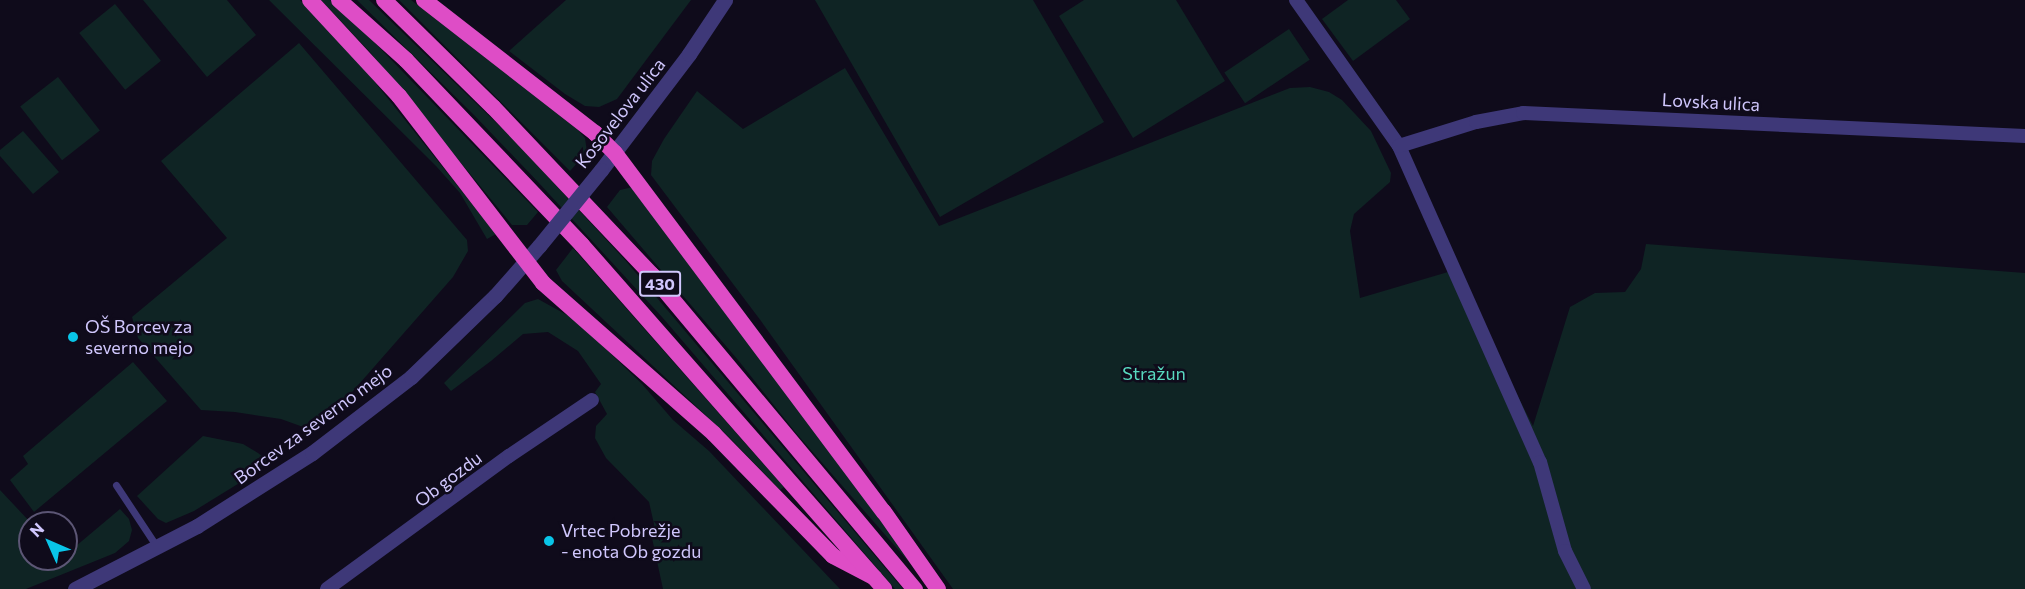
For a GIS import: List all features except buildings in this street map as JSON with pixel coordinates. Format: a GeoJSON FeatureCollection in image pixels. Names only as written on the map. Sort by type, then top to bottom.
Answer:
{"type":"FeatureCollection","features":[{"type":"Feature","properties":{"kind":"highway"},"geometry":{"type":"LineString","coordinates":[[310,0],[399,96],[524,262],[543,283],[714,434],[833,556],[880,584]]}},
{"type":"Feature","properties":{"kind":"highway","name":"430"},"geometry":{"type":"LineString","coordinates":[[339,0],[414,68],[589,252],[880,584]]}},
{"type":"Feature","properties":{"kind":"highway","name":"430"},"geometry":{"type":"LineString","coordinates":[[384,0],[494,107],[652,275],[915,589]]}},
{"type":"Feature","properties":{"kind":"highway"},"geometry":{"type":"LineString","coordinates":[[424,0],[594,133],[615,153],[878,503],[939,589]]}},
{"type":"Feature","properties":{"kind":"street","name":"Kosovelova ulica"},"geometry":{"type":"LineString","coordinates":[[539,246],[615,153],[689,54],[725,0]]}},
{"type":"Feature","properties":{"kind":"street"},"geometry":{"type":"LineString","coordinates":[[1296,0],[1399,146],[1540,462],[1565,551],[1584,589]]}},
{"type":"Feature","properties":{"kind":"street","name":"Lovska ulica"},"geometry":{"type":"LineString","coordinates":[[1399,146],[1476,122],[1522,113],[2025,136]]}},
{"type":"Feature","properties":{"kind":"street","name":"Borcev za severno mejo"},"geometry":{"type":"LineString","coordinates":[[75,589],[157,547],[250,494],[312,453],[411,377],[495,296],[539,246]]}},
{"type":"Feature","properties":{"kind":"street","name":"Ob gozdu"},"geometry":{"type":"LineString","coordinates":[[327,589],[509,456],[592,400]]}},
{"type":"Feature","properties":{"kind":"lane"},"geometry":{"type":"LineString","coordinates":[[117,485],[157,547]]}},
{"type":"Feature","properties":{"kind":"green space"},"geometry":{"type":"Polygon","coordinates":[[[143,0],[227,0],[256,35],[207,77],[143,0]]]}},
{"type":"Feature","properties":{"kind":"green space"},"geometry":{"type":"Polygon","coordinates":[[[269,0],[300,0],[362,66],[496,234],[487,239],[460,193],[436,166],[269,0]]]}},
{"type":"Feature","properties":{"kind":"green space"},"geometry":{"type":"Polygon","coordinates":[[[321,0],[330,0],[377,45],[538,212],[527,225],[512,225],[370,52],[321,0]]]}},
{"type":"Feature","properties":{"kind":"green space"},"geometry":{"type":"Polygon","coordinates":[[[357,0],[369,0],[513,139],[625,260],[903,589],[895,589],[662,317],[538,182],[474,115],[357,0]]]}},
{"type":"Feature","properties":{"kind":"green space"},"geometry":{"type":"Polygon","coordinates":[[[399,0],[411,0],[578,130],[585,138],[587,152],[570,171],[399,0]]]}},
{"type":"Feature","properties":{"kind":"green space"},"geometry":{"type":"Polygon","coordinates":[[[566,0],[691,0],[617,99],[599,107],[585,106],[565,94],[509,51],[566,0]]]}},
{"type":"Feature","properties":{"kind":"green space"},"geometry":{"type":"Polygon","coordinates":[[[815,0],[1033,0],[1104,122],[940,217],[815,0]]]}},
{"type":"Feature","properties":{"kind":"green space"},"geometry":{"type":"Polygon","coordinates":[[[1084,0],[1176,0],[1225,81],[1133,138],[1059,16],[1084,0]]]}},
{"type":"Feature","properties":{"kind":"green space"},"geometry":{"type":"Polygon","coordinates":[[[1348,0],[1396,0],[1410,19],[1353,61],[1322,19],[1348,0]]]}},
{"type":"Feature","properties":{"kind":"green space"},"geometry":{"type":"Polygon","coordinates":[[[115,4],[161,61],[125,90],[79,33],[115,4]]]}},
{"type":"Feature","properties":{"kind":"green space"},"geometry":{"type":"Polygon","coordinates":[[[1289,29],[1310,60],[1245,103],[1224,73],[1289,29]]]}},
{"type":"Feature","properties":{"kind":"green space"},"geometry":{"type":"Polygon","coordinates":[[[299,43],[467,240],[468,251],[453,277],[317,432],[281,419],[235,412],[201,410],[138,338],[132,317],[227,238],[161,161],[299,43]]]}},
{"type":"Feature","properties":{"kind":"green space","name":"Stražun"},"geometry":{"type":"Polygon","coordinates":[[[845,68],[939,226],[1290,88],[1310,87],[1329,92],[1342,100],[1371,131],[1391,173],[1390,182],[1354,214],[1350,231],[1360,298],[1448,272],[1460,297],[1466,295],[1533,426],[1570,307],[1595,293],[1625,292],[1641,269],[1646,244],[2025,273],[2025,589],[953,589],[761,321],[651,175],[652,161],[664,139],[697,91],[743,129],[845,68]]]}},
{"type":"Feature","properties":{"kind":"green space"},"geometry":{"type":"Polygon","coordinates":[[[58,77],[100,131],[62,160],[20,107],[58,77]]]}},
{"type":"Feature","properties":{"kind":"green space"},"geometry":{"type":"Polygon","coordinates":[[[23,131],[59,172],[33,194],[0,156],[0,150],[23,131]]]}},
{"type":"Feature","properties":{"kind":"green space"},"geometry":{"type":"Polygon","coordinates":[[[633,187],[929,585],[796,433],[738,360],[607,207],[620,190],[633,187]]]}},
{"type":"Feature","properties":{"kind":"green space"},"geometry":{"type":"Polygon","coordinates":[[[573,248],[784,487],[780,490],[729,437],[562,281],[556,270],[573,248]]]}},
{"type":"Feature","properties":{"kind":"green space"},"geometry":{"type":"Polygon","coordinates":[[[538,299],[576,320],[642,384],[673,420],[709,451],[840,589],[663,589],[652,538],[654,524],[649,502],[606,458],[595,438],[596,426],[607,414],[595,392],[601,384],[578,351],[548,332],[523,334],[451,391],[444,383],[525,303],[538,299]]]}},
{"type":"Feature","properties":{"kind":"green space"},"geometry":{"type":"Polygon","coordinates":[[[133,362],[167,401],[35,511],[10,480],[28,464],[23,456],[133,362]]]}},
{"type":"Feature","properties":{"kind":"green space"},"geometry":{"type":"Polygon","coordinates":[[[203,436],[243,444],[266,459],[265,464],[259,471],[194,511],[166,523],[158,519],[137,496],[203,436]]]}},
{"type":"Feature","properties":{"kind":"green space"},"geometry":{"type":"Polygon","coordinates":[[[0,490],[20,511],[18,571],[70,571],[26,589],[0,589],[0,490]]]}},
{"type":"Feature","properties":{"kind":"green space"},"geometry":{"type":"Polygon","coordinates":[[[120,509],[129,519],[132,530],[129,541],[115,553],[78,568],[78,544],[120,509]]]}},
{"type":"Feature","properties":{"kind":"place","name":"OŠ Borcev za severno mejo"},"geometry":{"type":"Point","coordinates":[73,337]}},
{"type":"Feature","properties":{"kind":"place","name":"Vrtec Pobrežje - enota Ob gozdu"},"geometry":{"type":"Point","coordinates":[549,541]}}]}
